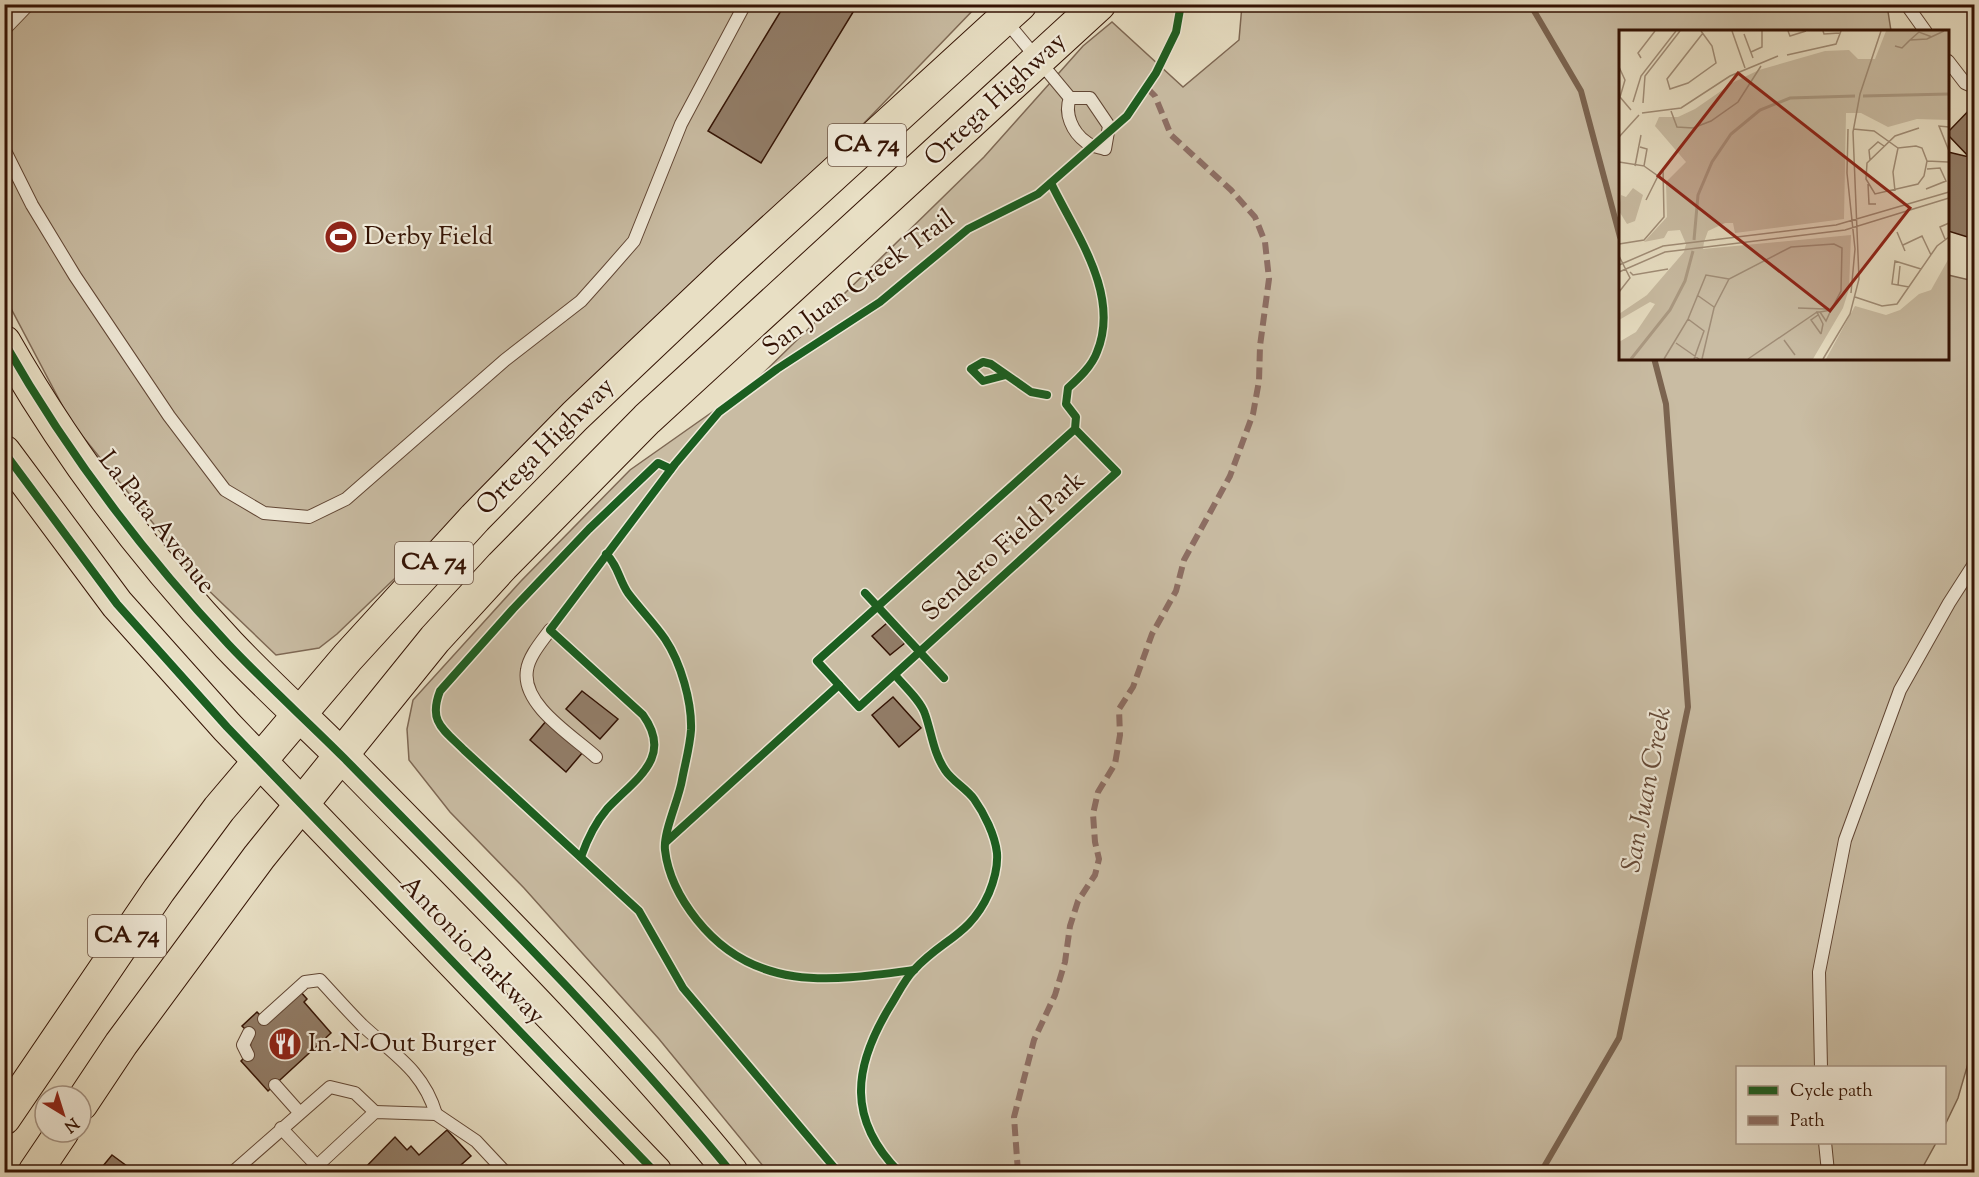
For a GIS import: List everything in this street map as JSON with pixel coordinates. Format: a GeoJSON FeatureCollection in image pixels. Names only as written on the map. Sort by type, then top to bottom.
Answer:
{"type":"FeatureCollection","features":[{"type":"Feature","properties":{"kind":"main road","name":"Ortega Highway"},"geometry":{"type":"LineString","coordinates":[[93,1087],[176,967],[259,857],[435,639],[565,499],[714,356],[1039,61],[1098,4]]}},
{"type":"Feature","properties":{"kind":"main road","name":"Ortega Highway"},"geometry":{"type":"LineString","coordinates":[[4,1118],[159,890],[219,809],[298,714],[467,527],[575,416],[729,270],[1013,12]]}},
{"type":"Feature","properties":{"kind":"main road","name":"La Pata Avenue"},"geometry":{"type":"LineString","coordinates":[[4,342],[54,424],[165,574],[229,644],[341,755]]}},
{"type":"Feature","properties":{"kind":"main road"},"geometry":{"type":"LineString","coordinates":[[4,452],[117,604],[259,760]]}},
{"type":"Feature","properties":{"kind":"main road","name":"Antonio Parkway"},"geometry":{"type":"LineString","coordinates":[[341,755],[647,1071],[731,1173]]}},
{"type":"Feature","properties":{"kind":"main road","name":"Antonio Parkway"},"geometry":{"type":"LineString","coordinates":[[259,760],[655,1173]]}},
{"type":"Feature","properties":{"kind":"main road"},"geometry":{"type":"LineString","coordinates":[[35,1173],[54,1144]]}},
{"type":"Feature","properties":{"kind":"lane"},"geometry":{"type":"LineString","coordinates":[[4,30],[29,4]]}},
{"type":"Feature","properties":{"kind":"lane"},"geometry":{"type":"LineString","coordinates":[[4,149],[32,205],[75,276],[170,416],[225,490],[264,513],[309,517],[346,499],[505,360],[581,301],[634,241],[681,124],[745,4]]}},
{"type":"Feature","properties":{"kind":"lane"},"geometry":{"type":"LineString","coordinates":[[1906,4],[1925,30]]}},
{"type":"Feature","properties":{"kind":"lane"},"geometry":{"type":"LineString","coordinates":[[1013,12],[1039,61],[1070,98]]}},
{"type":"Feature","properties":{"kind":"lane"},"geometry":{"type":"LineString","coordinates":[[1949,63],[1965,82],[1974,87]]}},
{"type":"Feature","properties":{"kind":"lane"},"geometry":{"type":"LineString","coordinates":[[1821,1066],[1819,972],[1845,840],[1900,690],[1949,603],[1974,564]]}},
{"type":"Feature","properties":{"kind":"lane"},"geometry":{"type":"LineString","coordinates":[[550,630],[527,668],[526,687],[534,702],[596,757]]}},
{"type":"Feature","properties":{"kind":"lane"},"geometry":{"type":"LineString","coordinates":[[264,1019],[305,982],[320,980],[362,1024],[398,1055],[430,1092],[436,1114]]}},
{"type":"Feature","properties":{"kind":"lane"},"geometry":{"type":"LineString","coordinates":[[248,1055],[243,1045],[249,1033]]}},
{"type":"Feature","properties":{"kind":"lane"},"geometry":{"type":"LineString","coordinates":[[275,1085],[299,1112]]}},
{"type":"Feature","properties":{"kind":"lane"},"geometry":{"type":"LineString","coordinates":[[233,1173],[299,1112],[330,1087],[355,1093],[375,1112],[436,1114],[476,1141],[505,1173]]}},
{"type":"Feature","properties":{"kind":"lane"},"geometry":{"type":"LineString","coordinates":[[281,1128],[317,1166],[375,1112]]}},
{"type":"Feature","properties":{"kind":"lane"},"geometry":{"type":"LineString","coordinates":[[1826,1144],[1828,1173]]}},
{"type":"Feature","properties":{"kind":"shaded area"},"geometry":{"type":"Polygon","coordinates":[[[4,5],[978,5],[814,175],[337,634],[319,648],[276,655],[204,586],[71,422],[5,297],[4,5]]]}},
{"type":"Feature","properties":{"kind":"shaded area"},"geometry":{"type":"Polygon","coordinates":[[[1242,5],[1887,5],[1891,30],[1619,30],[1619,360],[1949,360],[1949,275],[1974,281],[1974,1043],[1958,1098],[1946,1123],[1946,1066],[1736,1066],[1736,1144],[1935,1144],[1920,1172],[768,1172],[659,1039],[524,888],[450,812],[409,760],[407,729],[413,700],[521,581],[630,470],[752,384],[984,157],[1083,46],[1112,22],[1183,87],[1239,40],[1242,5]]]}},
{"type":"Feature","properties":{"kind":"building"},"geometry":{"type":"Polygon","coordinates":[[[785,4],[858,4],[761,163],[708,131],[785,4]]]}},
{"type":"Feature","properties":{"kind":"building"},"geometry":{"type":"Polygon","coordinates":[[[1974,105],[1974,239],[1949,231],[1949,152],[1969,157],[1949,136],[1949,131],[1974,105]]]}},
{"type":"Feature","properties":{"kind":"building"},"geometry":{"type":"Polygon","coordinates":[[[887,623],[905,643],[890,655],[872,636],[887,623]]]}},
{"type":"Feature","properties":{"kind":"building"},"geometry":{"type":"Polygon","coordinates":[[[582,691],[618,719],[600,739],[566,709],[582,691]]]}},
{"type":"Feature","properties":{"kind":"building"},"geometry":{"type":"Polygon","coordinates":[[[893,697],[921,728],[899,747],[872,715],[893,697]]]}},
{"type":"Feature","properties":{"kind":"building"},"geometry":{"type":"Polygon","coordinates":[[[547,720],[583,752],[566,772],[530,740],[547,720]]]}},
{"type":"Feature","properties":{"kind":"building","name":"In-N-Out Burger"},"geometry":{"type":"Polygon","coordinates":[[[300,991],[307,999],[304,1002],[331,1033],[268,1091],[241,1061],[250,1052],[251,1035],[242,1026],[257,1012],[267,1022],[300,991]]]}},
{"type":"Feature","properties":{"kind":"building"},"geometry":{"type":"Polygon","coordinates":[[[447,1130],[471,1156],[453,1172],[361,1172],[395,1137],[407,1150],[411,1146],[419,1155],[447,1130]]]}},
{"type":"Feature","properties":{"kind":"building"},"geometry":{"type":"Polygon","coordinates":[[[112,1155],[135,1172],[98,1172],[112,1155]]]}},
{"type":"Feature","properties":{"kind":"waterway","name":"San Juan Creek"},"geometry":{"type":"LineString","coordinates":[[1530,4],[1581,91],[1619,233]]}},
{"type":"Feature","properties":{"kind":"waterway","name":"San Juan Creek"},"geometry":{"type":"LineString","coordinates":[[1541,1172],[1619,1038],[1688,707],[1666,404],[1655,360]]}},
{"type":"Feature","properties":{"kind":"marked path"},"geometry":{"type":"LineString","coordinates":[[1018,1172],[1014,1117],[1034,1040],[1055,995],[1065,962],[1070,926],[1078,901],[1095,875],[1099,859],[1093,814],[1098,792],[1115,764],[1120,735],[1119,709],[1133,687],[1152,634],[1176,591],[1184,560],[1230,476],[1253,414],[1259,381],[1260,346],[1269,279],[1265,242],[1255,217],[1231,190],[1171,135],[1155,96],[1146,87]]}},
{"type":"Feature","properties":{"kind":"cycle path","name":"San Juan Creek Trail"},"geometry":{"type":"LineString","coordinates":[[581,857],[603,814],[647,767],[653,756],[654,744],[652,730],[643,715],[550,630],[675,464],[719,412],[777,369],[880,302],[968,229],[1038,194],[1127,116],[1156,73],[1176,32],[1181,4]]}},
{"type":"Feature","properties":{"kind":"cycle path","name":"Sendero Field Park"},"geometry":{"type":"LineString","coordinates":[[1051,183],[1092,264],[1103,308],[1103,330],[1095,357],[1085,372],[1068,388],[1066,404],[1076,417],[1075,429],[817,661],[859,707],[1117,472],[1075,429]]}},
{"type":"Feature","properties":{"kind":"cycle path"},"geometry":{"type":"LineString","coordinates":[[4,342],[53,422],[107,500],[197,610],[591,1012],[731,1172]]}},
{"type":"Feature","properties":{"kind":"cycle path"},"geometry":{"type":"LineString","coordinates":[[1006,375],[983,381],[971,369],[983,362],[991,364],[1031,392],[1047,395]]}},
{"type":"Feature","properties":{"kind":"cycle path"},"geometry":{"type":"LineString","coordinates":[[4,452],[117,604],[227,727],[655,1172]]}},
{"type":"Feature","properties":{"kind":"cycle path"},"geometry":{"type":"LineString","coordinates":[[671,469],[658,463],[589,529],[513,609],[440,691],[436,710],[437,718],[444,730],[464,750],[639,911],[683,988],[838,1172]]}},
{"type":"Feature","properties":{"kind":"cycle path"},"geometry":{"type":"LineString","coordinates":[[606,554],[628,593],[661,633],[671,649],[681,671],[687,695],[691,719],[690,742],[680,788],[666,834],[665,850],[672,878],[691,912],[720,944],[744,960],[770,971],[796,977],[825,978],[914,970]]}},
{"type":"Feature","properties":{"kind":"cycle path"},"geometry":{"type":"LineString","coordinates":[[865,593],[944,678]]}},
{"type":"Feature","properties":{"kind":"cycle path"},"geometry":{"type":"LineString","coordinates":[[895,675],[923,709],[935,750],[945,770],[971,795],[982,811],[989,824],[997,853],[993,884],[981,907],[964,928],[910,974],[889,1008],[868,1051],[861,1093],[863,1113],[870,1132],[882,1152],[899,1172]]}},
{"type":"Feature","properties":{"kind":"cycle path"},"geometry":{"type":"LineString","coordinates":[[666,842],[839,685]]}},
{"type":"Feature","properties":{"kind":"place","name":"Derby Field"},"geometry":{"type":"Point","coordinates":[341,237]}},
{"type":"Feature","properties":{"kind":"place","name":"In-N-Out Burger"},"geometry":{"type":"Point","coordinates":[285,1044]}}]}
